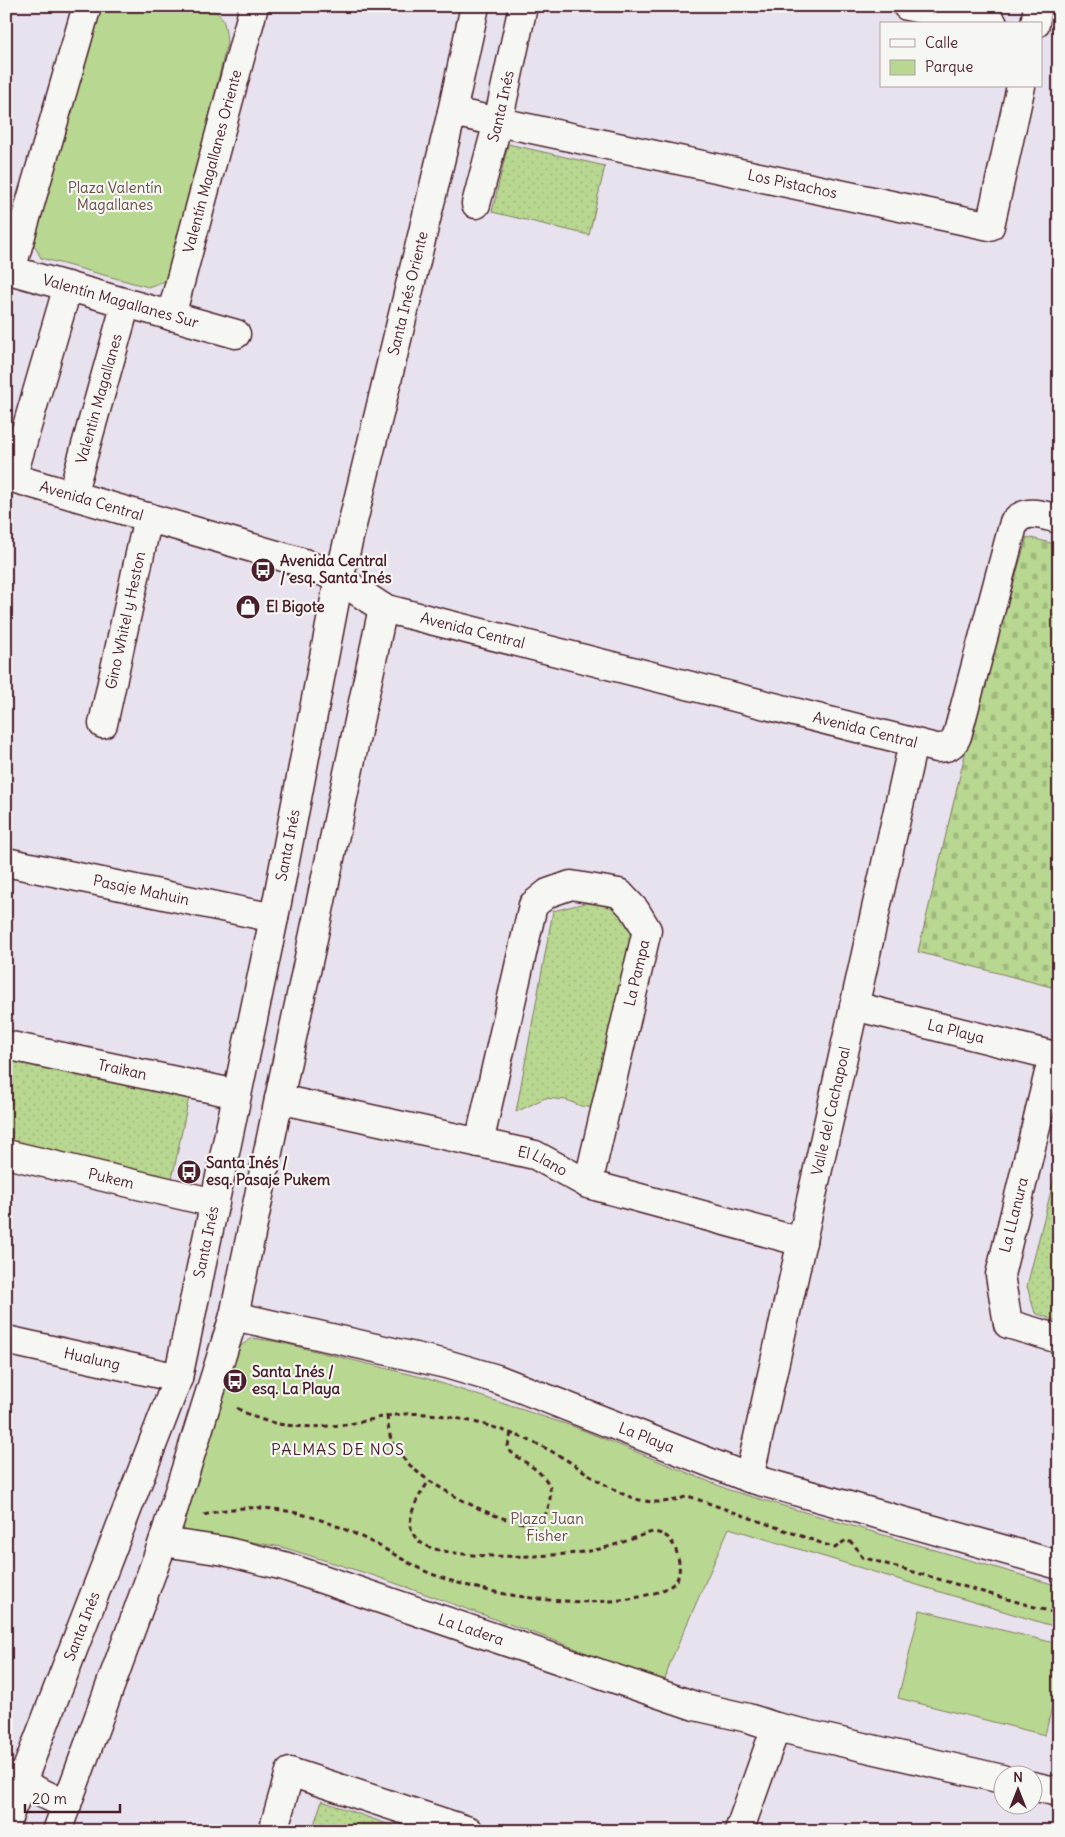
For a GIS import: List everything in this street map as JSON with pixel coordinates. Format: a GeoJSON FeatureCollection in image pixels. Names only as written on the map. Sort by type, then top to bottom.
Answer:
{"type":"FeatureCollection","features":[{"type":"Feature","properties":{"kind":"street"},"geometry":{"type":"LineString","coordinates":[[9,269],[87,6]]}},
{"type":"Feature","properties":{"kind":"street","name":"Valentín Magallanes Oriente"},"geometry":{"type":"LineString","coordinates":[[171,316],[254,6]]}},
{"type":"Feature","properties":{"kind":"street","name":"Santa Inés Oriente"},"geometry":{"type":"LineString","coordinates":[[339,580],[452,112],[475,6]]}},
{"type":"Feature","properties":{"kind":"street","name":"Santa Inés"},"geometry":{"type":"LineString","coordinates":[[476,204],[498,122],[523,6]]}},
{"type":"Feature","properties":{"kind":"street"},"geometry":{"type":"LineString","coordinates":[[907,6],[983,22]]}},
{"type":"Feature","properties":{"kind":"street"},"geometry":{"type":"LineString","coordinates":[[1035,22],[1038,6]]}},
{"type":"Feature","properties":{"kind":"street","name":"Los Pistachos"},"geometry":{"type":"LineString","coordinates":[[452,112],[990,226],[1021,88]]}},
{"type":"Feature","properties":{"kind":"street","name":"Valentín Magallanes Sur"},"geometry":{"type":"LineString","coordinates":[[9,269],[236,334]]}},
{"type":"Feature","properties":{"kind":"street"},"geometry":{"type":"LineString","coordinates":[[9,477],[68,286]]}},
{"type":"Feature","properties":{"kind":"street","name":"Valentin Magallanes"},"geometry":{"type":"LineString","coordinates":[[72,495],[126,303]]}},
{"type":"Feature","properties":{"kind":"street","name":"Avenida Central"},"geometry":{"type":"LineString","coordinates":[[9,477],[304,563],[339,580],[383,608],[936,748],[950,746],[957,736],[1014,522],[1019,516],[1027,513],[1059,519]]}},
{"type":"Feature","properties":{"kind":"street","name":"Gino Whitel y Heston"},"geometry":{"type":"LineString","coordinates":[[104,724],[148,517]]}},
{"type":"Feature","properties":{"kind":"street","name":"Santa Inés"},"geometry":{"type":"LineString","coordinates":[[6,1823],[14,1779],[178,1378],[274,918],[339,580]]}},
{"type":"Feature","properties":{"kind":"street"},"geometry":{"type":"LineString","coordinates":[[57,1831],[163,1542],[234,1316],[278,1099],[383,608]]}},
{"type":"Feature","properties":{"kind":"street","name":"Valle del Cachapoal"},"geometry":{"type":"LineString","coordinates":[[749,1478],[913,743]]}},
{"type":"Feature","properties":{"kind":"street","name":"Pasaje Mahuin"},"geometry":{"type":"LineString","coordinates":[[6,862],[274,918]]}},
{"type":"Feature","properties":{"kind":"street","name":"La Pampa"},"geometry":{"type":"LineString","coordinates":[[479,1143],[533,905],[548,893],[571,885],[620,893],[635,910],[647,930],[588,1184]]}},
{"type":"Feature","properties":{"kind":"street","name":"La Playa"},"geometry":{"type":"LineString","coordinates":[[854,1006],[1056,1056]]}},
{"type":"Feature","properties":{"kind":"street","name":"Traikan"},"geometry":{"type":"LineString","coordinates":[[6,1045],[237,1094]]}},
{"type":"Feature","properties":{"kind":"street","name":"La LLanura"},"geometry":{"type":"LineString","coordinates":[[1056,1056],[1000,1275],[1008,1324],[1059,1339]]}},
{"type":"Feature","properties":{"kind":"street","name":"El Llano"},"geometry":{"type":"LineString","coordinates":[[278,1099],[535,1155],[588,1184],[802,1242]]}},
{"type":"Feature","properties":{"kind":"street","name":"Pukem"},"geometry":{"type":"LineString","coordinates":[[6,1154],[215,1203]]}},
{"type":"Feature","properties":{"kind":"street","name":"La Playa"},"geometry":{"type":"LineString","coordinates":[[234,1316],[446,1364],[497,1379],[749,1478],[1059,1565]]}},
{"type":"Feature","properties":{"kind":"street","name":"Hualung"},"geometry":{"type":"LineString","coordinates":[[6,1340],[178,1378]]}},
{"type":"Feature","properties":{"kind":"street","name":"La Ladera"},"geometry":{"type":"LineString","coordinates":[[163,1542],[224,1551],[284,1566],[695,1706],[748,1718],[776,1727],[992,1777]]}},
{"type":"Feature","properties":{"kind":"street"},"geometry":{"type":"LineString","coordinates":[[739,1831],[776,1727]]}},
{"type":"Feature","properties":{"kind":"street"},"geometry":{"type":"LineString","coordinates":[[273,1831],[290,1772],[469,1831]]}},
{"type":"Feature","properties":{"kind":"street"},"geometry":{"type":"LineString","coordinates":[[14,1779],[67,1805]]}},
{"type":"Feature","properties":{"kind":"street"},"geometry":{"type":"LineString","coordinates":[[1042,1788],[1059,1792]]}},
{"type":"Feature","properties":{"kind":"path"},"geometry":{"type":"LineString","coordinates":[[211,1392],[240,1410],[256,1417],[288,1425],[343,1424],[410,1413],[440,1415],[476,1422],[511,1433],[558,1454],[600,1482],[629,1497],[661,1503],[688,1496],[834,1548],[846,1540],[854,1544],[862,1557],[1059,1614]]}},
{"type":"Feature","properties":{"kind":"path"},"geometry":{"type":"LineString","coordinates":[[387,1416],[393,1443],[412,1467],[429,1480],[476,1507],[500,1517],[529,1523],[543,1519],[551,1495],[549,1485],[541,1474],[510,1451],[508,1446],[511,1433]]}},
{"type":"Feature","properties":{"kind":"path"},"geometry":{"type":"LineString","coordinates":[[163,1542],[204,1515],[242,1508],[278,1508],[310,1515],[341,1527],[427,1572],[479,1589],[505,1594],[557,1600],[605,1601],[636,1598],[657,1592],[676,1581],[679,1574],[679,1565],[674,1546],[664,1534],[656,1532],[590,1551],[547,1556],[490,1556],[431,1547],[421,1542],[415,1535],[411,1518],[414,1505],[429,1480]]}},
{"type":"Feature","properties":{"kind":"green space","name":"Plaza Valentín Magallanes"},"geometry":{"type":"Polygon","coordinates":[[[95,6],[201,6],[215,11],[222,19],[225,29],[227,43],[174,263],[165,281],[148,287],[41,258],[32,241],[95,6]]]}},
{"type":"Feature","properties":{"kind":"green space"},"geometry":{"type":"Polygon","coordinates":[[[508,144],[605,166],[589,235],[492,212],[508,144]]]}},
{"type":"Feature","properties":{"kind":"green space"},"geometry":{"type":"Polygon","coordinates":[[[1027,537],[1059,545],[1059,989],[918,952],[971,729],[1027,537]]]}},
{"type":"Feature","properties":{"kind":"green space"},"geometry":{"type":"Polygon","coordinates":[[[612,902],[633,927],[636,957],[601,1109],[581,1106],[566,1100],[545,1098],[516,1112],[553,911],[585,903],[612,902]]]}},
{"type":"Feature","properties":{"kind":"green space"},"geometry":{"type":"Polygon","coordinates":[[[6,1055],[189,1097],[171,1184],[6,1142],[6,1055]]]}},
{"type":"Feature","properties":{"kind":"green space"},"geometry":{"type":"Polygon","coordinates":[[[1059,1159],[1059,1322],[1035,1313],[1027,1286],[1059,1159]]]}},
{"type":"Feature","properties":{"kind":"green space","name":"Plaza Juan Fisher"},"geometry":{"type":"Polygon","coordinates":[[[252,1338],[279,1342],[425,1378],[575,1427],[732,1491],[1059,1586],[1059,1628],[729,1528],[670,1663],[664,1683],[556,1641],[375,1576],[282,1547],[239,1540],[194,1539],[183,1528],[180,1516],[229,1354],[252,1338]]]}},
{"type":"Feature","properties":{"kind":"green space"},"geometry":{"type":"Polygon","coordinates":[[[920,1610],[1059,1644],[1059,1679],[1045,1735],[898,1698],[920,1610]]]}},
{"type":"Feature","properties":{"kind":"green space"},"geometry":{"type":"Polygon","coordinates":[[[322,1801],[407,1831],[312,1831],[322,1801]]]}},
{"type":"Feature","properties":{"kind":"place","name":"Avenida Central / esq. Santa Inés"},"geometry":{"type":"Point","coordinates":[263,570]}},
{"type":"Feature","properties":{"kind":"place","name":"El Bigote"},"geometry":{"type":"Point","coordinates":[248,607]}},
{"type":"Feature","properties":{"kind":"place","name":"Santa Inés / esq. Pasaje Pukem"},"geometry":{"type":"Point","coordinates":[189,1172]}},
{"type":"Feature","properties":{"kind":"place","name":"Santa Inés / esq. La Playa"},"geometry":{"type":"Point","coordinates":[235,1381]}},
{"type":"Feature","properties":{"kind":"district","name":"PALMAS DE NOS"},"geometry":{"type":"Point","coordinates":[338,1449]}}]}
